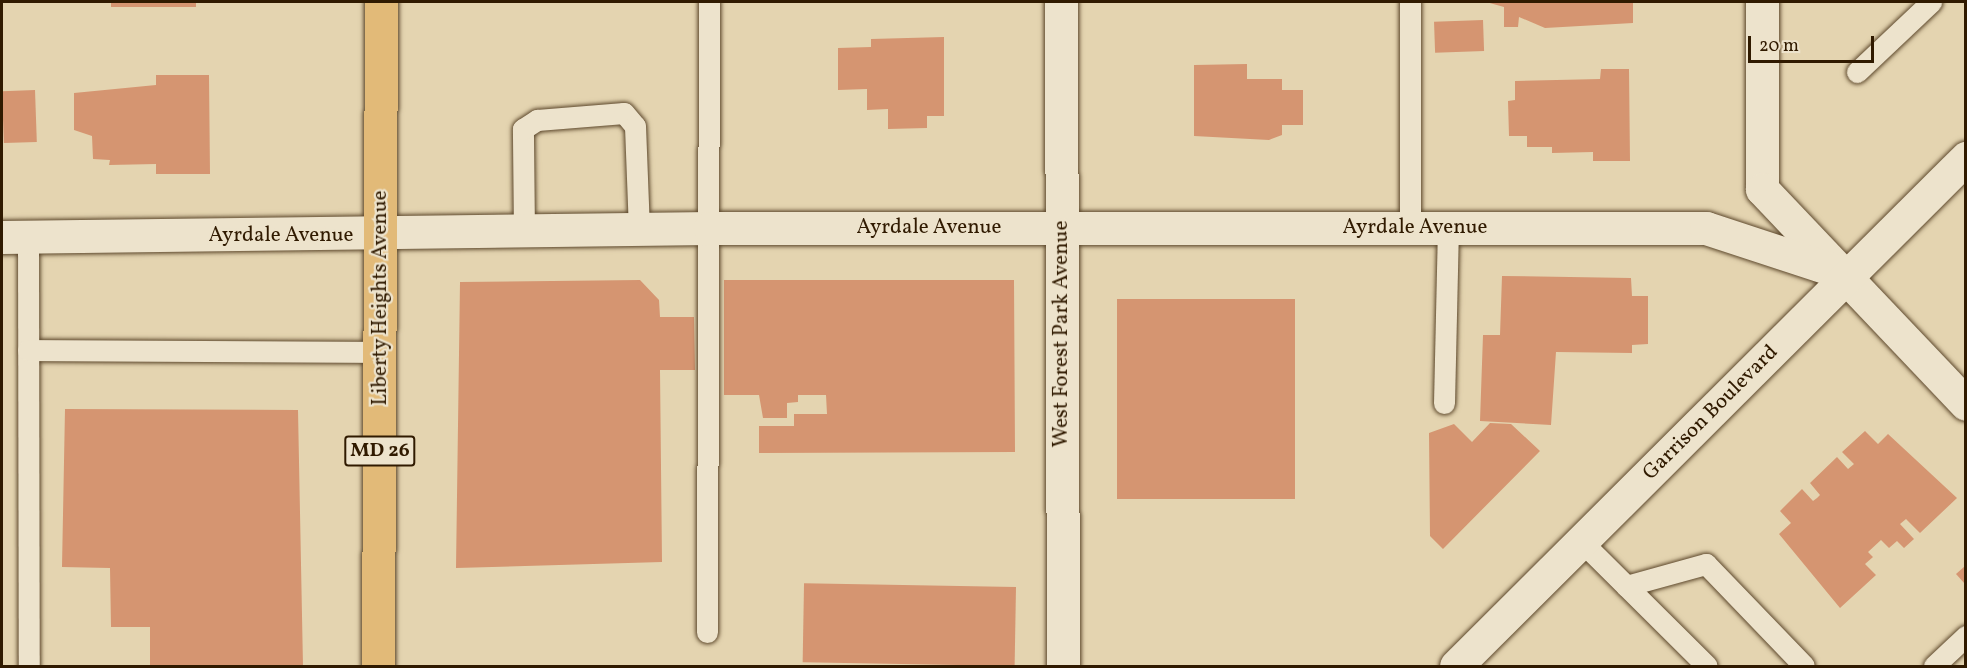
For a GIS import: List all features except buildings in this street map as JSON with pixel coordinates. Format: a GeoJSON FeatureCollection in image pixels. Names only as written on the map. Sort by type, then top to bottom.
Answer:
{"type":"FeatureCollection","features":[{"type":"Feature","properties":{"kind":"main road","name":"Liberty Heights Avenue"},"geometry":{"type":"LineString","coordinates":[[378,666],[382,235],[381,2]]}},
{"type":"Feature","properties":{"kind":"street","name":"West Forest Park Avenue"},"geometry":{"type":"LineString","coordinates":[[1061,2],[1063,666]]}},
{"type":"Feature","properties":{"kind":"street"},"geometry":{"type":"LineString","coordinates":[[1762,2],[1762,189],[1849,275],[1965,404]]}},
{"type":"Feature","properties":{"kind":"street","name":"Garrison Boulevard"},"geometry":{"type":"LineString","coordinates":[[1456,666],[1965,159]]}},
{"type":"Feature","properties":{"kind":"street","name":"Ayrdale Avenue"},"geometry":{"type":"LineString","coordinates":[[15,237],[382,235],[710,228],[1706,228],[1849,275]]}},
{"type":"Feature","properties":{"kind":"lane"},"geometry":{"type":"LineString","coordinates":[[707,632],[709,2]]}},
{"type":"Feature","properties":{"kind":"lane"},"geometry":{"type":"LineString","coordinates":[[1410,2],[1410,228]]}},
{"type":"Feature","properties":{"kind":"lane"},"geometry":{"type":"LineString","coordinates":[[1857,72],[1931,2]]}},
{"type":"Feature","properties":{"kind":"lane"},"geometry":{"type":"LineString","coordinates":[[524,232],[524,129],[537,120],[624,112],[635,126],[639,230]]}},
{"type":"Feature","properties":{"kind":"lane"},"geometry":{"type":"LineString","coordinates":[[1444,403],[1448,228]]}},
{"type":"Feature","properties":{"kind":"lane"},"geometry":{"type":"LineString","coordinates":[[15,237],[28,350],[29,666]]}},
{"type":"Feature","properties":{"kind":"lane"},"geometry":{"type":"LineString","coordinates":[[28,350],[381,352]]}},
{"type":"Feature","properties":{"kind":"lane"},"geometry":{"type":"LineString","coordinates":[[1581,541],[1707,666]]}},
{"type":"Feature","properties":{"kind":"lane"},"geometry":{"type":"LineString","coordinates":[[1626,586],[1706,564],[1804,666]]}},
{"type":"Feature","properties":{"kind":"lane"},"geometry":{"type":"LineString","coordinates":[[1934,666],[1965,636]]}}]}
